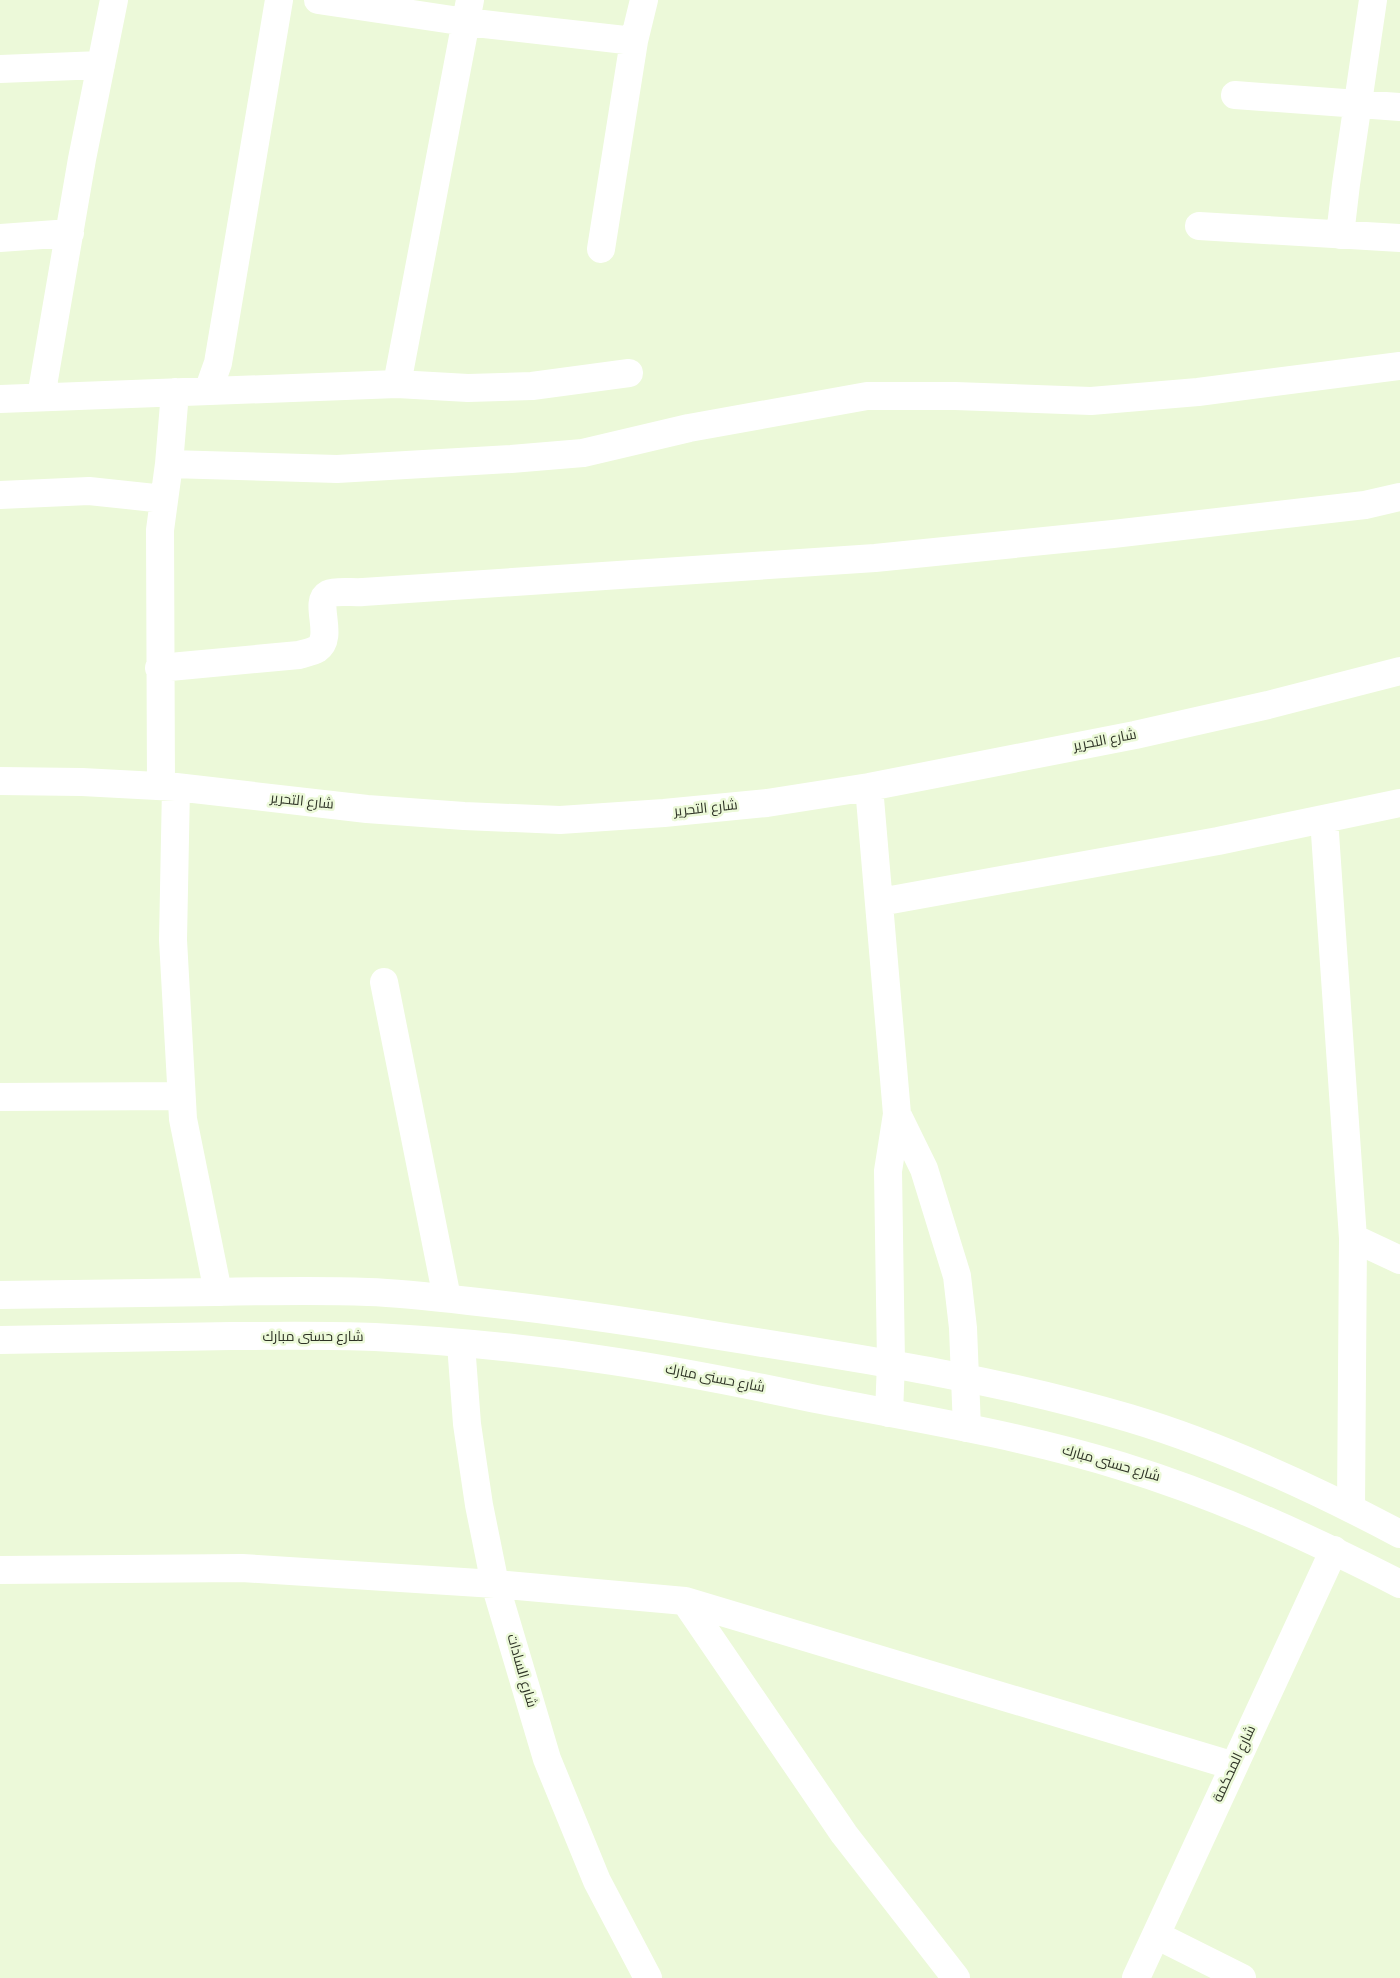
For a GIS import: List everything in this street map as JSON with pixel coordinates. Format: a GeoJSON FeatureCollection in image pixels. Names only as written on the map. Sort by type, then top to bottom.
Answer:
{"type":"FeatureCollection","features":[{"type":"Feature","properties":{"kind":"street"},"geometry":{"type":"LineString","coordinates":[[41,397],[114,0]]}},
{"type":"Feature","properties":{"kind":"street"},"geometry":{"type":"LineString","coordinates":[[208,391],[218,363],[279,0]]}},
{"type":"Feature","properties":{"kind":"street"},"geometry":{"type":"LineString","coordinates":[[318,0],[468,11],[634,41]]}},
{"type":"Feature","properties":{"kind":"street"},"geometry":{"type":"LineString","coordinates":[[602,249],[634,41],[644,0]]}},
{"type":"Feature","properties":{"kind":"street"},"geometry":{"type":"LineString","coordinates":[[1340,235],[1373,0]]}},
{"type":"Feature","properties":{"kind":"street"},"geometry":{"type":"LineString","coordinates":[[397,384],[468,11]]}},
{"type":"Feature","properties":{"kind":"street"},"geometry":{"type":"LineString","coordinates":[[0,69],[101,65]]}},
{"type":"Feature","properties":{"kind":"street"},"geometry":{"type":"LineString","coordinates":[[1235,95],[1400,107]]}},
{"type":"Feature","properties":{"kind":"street"},"geometry":{"type":"LineString","coordinates":[[1199,226],[1400,238]]}},
{"type":"Feature","properties":{"kind":"street"},"geometry":{"type":"LineString","coordinates":[[0,238],[70,233]]}},
{"type":"Feature","properties":{"kind":"street"},"geometry":{"type":"LineString","coordinates":[[169,464],[337,469],[510,459],[583,453],[688,428],[867,396],[954,396],[1091,401],[1198,392],[1400,366]]}},
{"type":"Feature","properties":{"kind":"street"},"geometry":{"type":"LineString","coordinates":[[0,399],[397,384],[468,388],[532,386],[629,373]]}},
{"type":"Feature","properties":{"kind":"street"},"geometry":{"type":"LineString","coordinates":[[175,392],[169,464],[160,530],[159,668],[168,786],[173,940],[183,1120],[218,1292]]}},
{"type":"Feature","properties":{"kind":"street"},"geometry":{"type":"LineString","coordinates":[[0,495],[88,491],[164,499]]}},
{"type":"Feature","properties":{"kind":"street"},"geometry":{"type":"LineString","coordinates":[[159,668],[298,655],[310,652],[319,648],[324,639],[323,600],[326,595],[332,593],[875,558],[1123,533],[1365,505],[1400,497]]}},
{"type":"Feature","properties":{"kind":"street","name":"شارع التحرير"},"geometry":{"type":"LineString","coordinates":[[0,781],[168,786],[368,809],[560,820],[664,813],[748,804],[869,787],[1135,735],[1268,705],[1400,672]]}},
{"type":"Feature","properties":{"kind":"street"},"geometry":{"type":"LineString","coordinates":[[869,787],[897,1114],[888,1171],[889,1413]]}},
{"type":"Feature","properties":{"kind":"street"},"geometry":{"type":"LineString","coordinates":[[880,902],[1218,841],[1400,803]]}},
{"type":"Feature","properties":{"kind":"street"},"geometry":{"type":"LineString","coordinates":[[1324,820],[1353,1238],[1351,1508]]}},
{"type":"Feature","properties":{"kind":"street"},"geometry":{"type":"LineString","coordinates":[[384,982],[447,1298]]}},
{"type":"Feature","properties":{"kind":"street"},"geometry":{"type":"LineString","coordinates":[[0,1098],[181,1096]]}},
{"type":"Feature","properties":{"kind":"street"},"geometry":{"type":"LineString","coordinates":[[897,1114],[924,1169],[957,1276],[966,1378],[966,1428]]}},
{"type":"Feature","properties":{"kind":"street"},"geometry":{"type":"LineString","coordinates":[[1353,1238],[1400,1260]]}},
{"type":"Feature","properties":{"kind":"street"},"geometry":{"type":"LineString","coordinates":[[0,1294],[370,1292],[447,1298],[618,1319],[890,1363],[1054,1397],[1130,1418],[1205,1444],[1279,1475],[1351,1508],[1400,1534]]}},
{"type":"Feature","properties":{"kind":"street","name":"شارع حسنى مبارك"},"geometry":{"type":"LineString","coordinates":[[0,1340],[295,1336],[375,1337],[528,1349],[698,1375],[966,1428],[1120,1465],[1185,1487],[1267,1519],[1334,1550],[1400,1584]]}},
{"type":"Feature","properties":{"kind":"street","name":"شارع السادات"},"geometry":{"type":"LineString","coordinates":[[461,1344],[467,1424],[476,1487],[495,1584],[547,1759],[598,1881],[648,1978]]}},
{"type":"Feature","properties":{"kind":"street","name":"شارع المحكمة"},"geometry":{"type":"LineString","coordinates":[[1136,1978],[1334,1550]]}},
{"type":"Feature","properties":{"kind":"street"},"geometry":{"type":"LineString","coordinates":[[0,1570],[242,1568],[495,1584],[685,1601],[1234,1766]]}},
{"type":"Feature","properties":{"kind":"street"},"geometry":{"type":"LineString","coordinates":[[685,1601],[844,1834],[956,1978]]}},
{"type":"Feature","properties":{"kind":"street"},"geometry":{"type":"LineString","coordinates":[[1156,1935],[1242,1978]]}}]}
